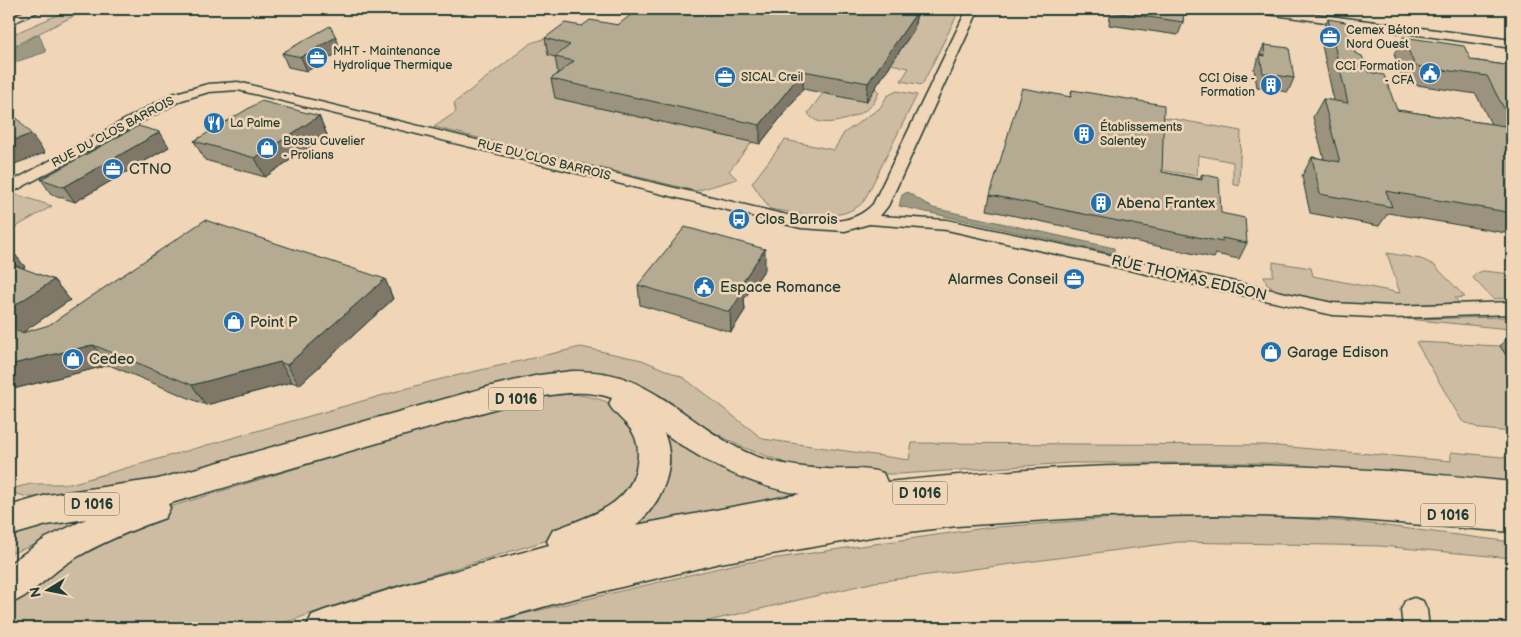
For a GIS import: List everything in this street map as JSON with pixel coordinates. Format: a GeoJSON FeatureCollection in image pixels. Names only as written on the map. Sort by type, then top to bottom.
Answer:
{"type":"FeatureCollection","features":[{"type":"Feature","properties":{"kind":"highway","name":"D 1016"},"geometry":{"type":"LineString","coordinates":[[9,520],[35,512],[158,493],[491,398],[531,388],[571,382],[599,384],[620,389],[725,457],[763,474],[786,480],[826,484],[950,479],[1060,481],[1175,478],[1285,480],[1391,485],[1512,496]]}},
{"type":"Feature","properties":{"kind":"highway","name":"D 1016"},"geometry":{"type":"LineString","coordinates":[[9,565],[117,520],[174,501],[520,398],[557,391],[590,391],[614,398],[635,412],[644,422],[653,442],[654,468],[649,483],[640,499],[619,519],[589,533],[474,569],[334,625]]}},
{"type":"Feature","properties":{"kind":"highway","name":"D 1016"},"geometry":{"type":"LineString","coordinates":[[334,625],[520,568],[619,544],[732,520],[920,493],[1060,481]]}},
{"type":"Feature","properties":{"kind":"highway","name":"D 1016"},"geometry":{"type":"LineString","coordinates":[[9,500],[77,505]]}},
{"type":"Feature","properties":{"kind":"highway","name":"D 1016"},"geometry":{"type":"LineString","coordinates":[[411,628],[546,588],[677,556],[793,534],[896,519],[1010,507],[1114,502],[1253,501],[1383,506],[1512,517]]}},
{"type":"Feature","properties":{"kind":"highway","name":"D 1016"},"geometry":{"type":"LineString","coordinates":[[1383,506],[1512,525]]}},
{"type":"Feature","properties":{"kind":"highway","name":"D 1016"},"geometry":{"type":"LineString","coordinates":[[9,588],[39,561],[70,541]]}},
{"type":"Feature","properties":{"kind":"street"},"geometry":{"type":"LineString","coordinates":[[9,22],[38,9]]}},
{"type":"Feature","properties":{"kind":"street"},"geometry":{"type":"LineString","coordinates":[[869,219],[880,206],[973,9]]}},
{"type":"Feature","properties":{"kind":"street"},"geometry":{"type":"LineString","coordinates":[[1253,9],[1512,44]]}},
{"type":"Feature","properties":{"kind":"street","name":"RUE DU CLOS BARROIS"},"geometry":{"type":"LineString","coordinates":[[9,189],[177,97],[208,88],[231,86],[261,90],[786,220],[832,226],[857,224],[869,219]]}},
{"type":"Feature","properties":{"kind":"street","name":"RUE THOMAS EDISON"},"geometry":{"type":"LineString","coordinates":[[869,219],[889,222],[947,224],[1333,308],[1392,312],[1512,308]]}},
{"type":"Feature","properties":{"kind":"shaded area"},"geometry":{"type":"Polygon","coordinates":[[[71,9],[88,9],[9,48],[9,36],[71,9]]]}},
{"type":"Feature","properties":{"kind":"shaded area"},"geometry":{"type":"Polygon","coordinates":[[[797,9],[901,9],[957,15],[922,85],[901,81],[909,68],[891,64],[914,30],[797,9]]]}},
{"type":"Feature","properties":{"kind":"shaded area"},"geometry":{"type":"Polygon","coordinates":[[[39,34],[46,52],[9,64],[9,50],[39,34]]]}},
{"type":"Feature","properties":{"kind":"shaded area"},"geometry":{"type":"Polygon","coordinates":[[[547,38],[568,60],[555,98],[752,142],[729,171],[737,179],[696,191],[434,127],[456,112],[454,103],[531,43],[547,38]]]}},
{"type":"Feature","properties":{"kind":"shaded area"},"geometry":{"type":"Polygon","coordinates":[[[875,88],[879,92],[875,101],[858,115],[839,121],[821,122],[813,119],[808,113],[823,93],[866,101],[875,88]]]}},
{"type":"Feature","properties":{"kind":"shaded area"},"geometry":{"type":"Polygon","coordinates":[[[897,91],[917,95],[864,201],[844,213],[832,215],[807,215],[770,209],[752,183],[785,140],[834,150],[844,133],[880,108],[887,96],[897,91]]]}},
{"type":"Feature","properties":{"kind":"shaded area"},"geometry":{"type":"Polygon","coordinates":[[[1030,93],[1241,131],[1239,186],[1233,184],[1233,162],[1198,155],[1197,176],[1156,169],[1030,93]]]}},
{"type":"Feature","properties":{"kind":"shaded area"},"geometry":{"type":"Polygon","coordinates":[[[907,192],[933,208],[1114,248],[1114,254],[899,206],[902,195],[907,192]]]}},
{"type":"Feature","properties":{"kind":"shaded area"},"geometry":{"type":"Polygon","coordinates":[[[18,195],[52,206],[9,231],[9,200],[18,195]]]}},
{"type":"Feature","properties":{"kind":"shaded area"},"geometry":{"type":"Polygon","coordinates":[[[1387,253],[1421,259],[1434,265],[1465,297],[1455,298],[1459,303],[1335,304],[1287,294],[1267,285],[1264,276],[1273,276],[1273,262],[1311,268],[1313,276],[1400,293],[1387,253]]]}},
{"type":"Feature","properties":{"kind":"shaded area"},"geometry":{"type":"Polygon","coordinates":[[[1483,271],[1512,274],[1512,298],[1493,299],[1473,278],[1475,274],[1483,271]]]}},
{"type":"Feature","properties":{"kind":"shaded area"},"geometry":{"type":"Polygon","coordinates":[[[1512,317],[1512,320],[1506,320],[1510,329],[1407,319],[1512,317]]]}},
{"type":"Feature","properties":{"kind":"shaded area"},"geometry":{"type":"Polygon","coordinates":[[[1416,342],[1500,346],[1512,364],[1512,432],[1481,429],[1462,421],[1416,342]]]}},
{"type":"Feature","properties":{"kind":"shaded area"},"geometry":{"type":"Polygon","coordinates":[[[581,347],[642,360],[684,378],[763,439],[909,460],[912,443],[1266,445],[1451,461],[1451,452],[1512,458],[1512,484],[1277,463],[1071,463],[899,474],[832,474],[791,465],[742,447],[689,419],[588,375],[171,481],[50,498],[28,497],[9,492],[9,485],[14,488],[31,484],[70,484],[433,381],[581,347]]]}},
{"type":"Feature","properties":{"kind":"shaded area"},"geometry":{"type":"Polygon","coordinates":[[[571,394],[603,400],[632,415],[643,480],[578,531],[360,597],[269,628],[9,628],[9,599],[13,594],[150,513],[448,422],[542,397],[571,394]]]}},
{"type":"Feature","properties":{"kind":"shaded area"},"geometry":{"type":"Polygon","coordinates":[[[657,426],[805,494],[621,530],[657,426]]]}},
{"type":"Feature","properties":{"kind":"shaded area"},"geometry":{"type":"Polygon","coordinates":[[[99,513],[82,528],[9,554],[9,528],[19,524],[99,513]]]}},
{"type":"Feature","properties":{"kind":"shaded area"},"geometry":{"type":"Polygon","coordinates":[[[1236,515],[1355,522],[1512,542],[1512,558],[1381,546],[1179,542],[875,582],[679,628],[481,628],[523,614],[736,564],[985,528],[1115,518],[1236,515]]]}},
{"type":"Feature","properties":{"kind":"building","name":"SICAL Creil"},"geometry":{"type":"Polygon","coordinates":[[[638,9],[896,9],[917,12],[868,83],[803,71],[760,125],[551,79],[574,61],[555,57],[570,45],[545,38],[565,23],[582,26],[590,20],[618,25],[638,9]]]}},
{"type":"Feature","properties":{"kind":"building"},"geometry":{"type":"Polygon","coordinates":[[[1113,9],[1184,9],[1183,22],[1113,12],[1113,9]]]}},
{"type":"Feature","properties":{"kind":"building"},"geometry":{"type":"Polygon","coordinates":[[[1328,19],[1346,22],[1355,53],[1362,56],[1368,72],[1384,75],[1397,110],[1512,127],[1512,213],[1386,191],[1392,207],[1320,194],[1312,157],[1340,162],[1323,99],[1348,103],[1328,19]]]}},
{"type":"Feature","properties":{"kind":"building"},"geometry":{"type":"Polygon","coordinates":[[[330,26],[336,37],[301,57],[282,53],[330,26]]]}},
{"type":"Feature","properties":{"kind":"building"},"geometry":{"type":"Polygon","coordinates":[[[1403,37],[1464,46],[1471,60],[1512,66],[1512,124],[1487,76],[1415,66],[1403,37]]]}},
{"type":"Feature","properties":{"kind":"building"},"geometry":{"type":"Polygon","coordinates":[[[1264,45],[1289,48],[1294,78],[1263,73],[1260,55],[1265,56],[1264,45]]]}},
{"type":"Feature","properties":{"kind":"building"},"geometry":{"type":"Polygon","coordinates":[[[1022,88],[1071,97],[1072,90],[1164,105],[1162,172],[1202,180],[1202,174],[1219,178],[1221,213],[1245,218],[1247,243],[1222,238],[1222,242],[990,195],[1022,88]]]}},
{"type":"Feature","properties":{"kind":"building"},"geometry":{"type":"Polygon","coordinates":[[[261,101],[319,116],[255,158],[194,141],[261,101]]]}},
{"type":"Feature","properties":{"kind":"building"},"geometry":{"type":"Polygon","coordinates":[[[9,109],[31,134],[9,142],[9,109]]]}},
{"type":"Feature","properties":{"kind":"building"},"geometry":{"type":"Polygon","coordinates":[[[138,126],[160,132],[64,187],[41,179],[138,126]]]}},
{"type":"Feature","properties":{"kind":"building","name":"Point P"},"geometry":{"type":"Polygon","coordinates":[[[205,220],[385,279],[287,365],[280,362],[192,385],[93,345],[9,365],[9,328],[22,333],[49,325],[205,220]]]}},
{"type":"Feature","properties":{"kind":"building","name":"Espace Romance"},"geometry":{"type":"Polygon","coordinates":[[[685,227],[765,249],[738,288],[744,290],[730,312],[638,285],[685,227]]]}},
{"type":"Feature","properties":{"kind":"building"},"geometry":{"type":"Polygon","coordinates":[[[9,263],[54,280],[9,309],[9,263]]]}},
{"type":"Feature","properties":{"kind":"place","name":"Cemex Béton Nord Ouest"},"geometry":{"type":"Point","coordinates":[1330,37]}},
{"type":"Feature","properties":{"kind":"place","name":"MHT - Maintenance Hydrolique Thermique"},"geometry":{"type":"Point","coordinates":[317,58]}},
{"type":"Feature","properties":{"kind":"place","name":"CCI Formation - CFA"},"geometry":{"type":"Point","coordinates":[1430,73]}},
{"type":"Feature","properties":{"kind":"place","name":"SICAL Creil"},"geometry":{"type":"Point","coordinates":[725,77]}},
{"type":"Feature","properties":{"kind":"place","name":"CCI Oise - Formation"},"geometry":{"type":"Point","coordinates":[1271,85]}},
{"type":"Feature","properties":{"kind":"place","name":"La Palme"},"geometry":{"type":"Point","coordinates":[214,123]}},
{"type":"Feature","properties":{"kind":"place","name":"Établissements Salentey"},"geometry":{"type":"Point","coordinates":[1084,134]}},
{"type":"Feature","properties":{"kind":"place","name":"Bossu Cuvelier - Prolians"},"geometry":{"type":"Point","coordinates":[267,148]}},
{"type":"Feature","properties":{"kind":"place","name":"CTNO"},"geometry":{"type":"Point","coordinates":[113,169]}},
{"type":"Feature","properties":{"kind":"place","name":"Abena Frantex"},"geometry":{"type":"Point","coordinates":[1101,203]}},
{"type":"Feature","properties":{"kind":"place","name":"Clos Barrois"},"geometry":{"type":"Point","coordinates":[739,219]}},
{"type":"Feature","properties":{"kind":"place","name":"Alarmes Conseil"},"geometry":{"type":"Point","coordinates":[1074,279]}},
{"type":"Feature","properties":{"kind":"place","name":"Espace Romance"},"geometry":{"type":"Point","coordinates":[704,287]}},
{"type":"Feature","properties":{"kind":"place","name":"Point P"},"geometry":{"type":"Point","coordinates":[234,322]}},
{"type":"Feature","properties":{"kind":"place","name":"Garage Edison"},"geometry":{"type":"Point","coordinates":[1271,352]}},
{"type":"Feature","properties":{"kind":"place","name":"Cedeo"},"geometry":{"type":"Point","coordinates":[73,359]}}]}
